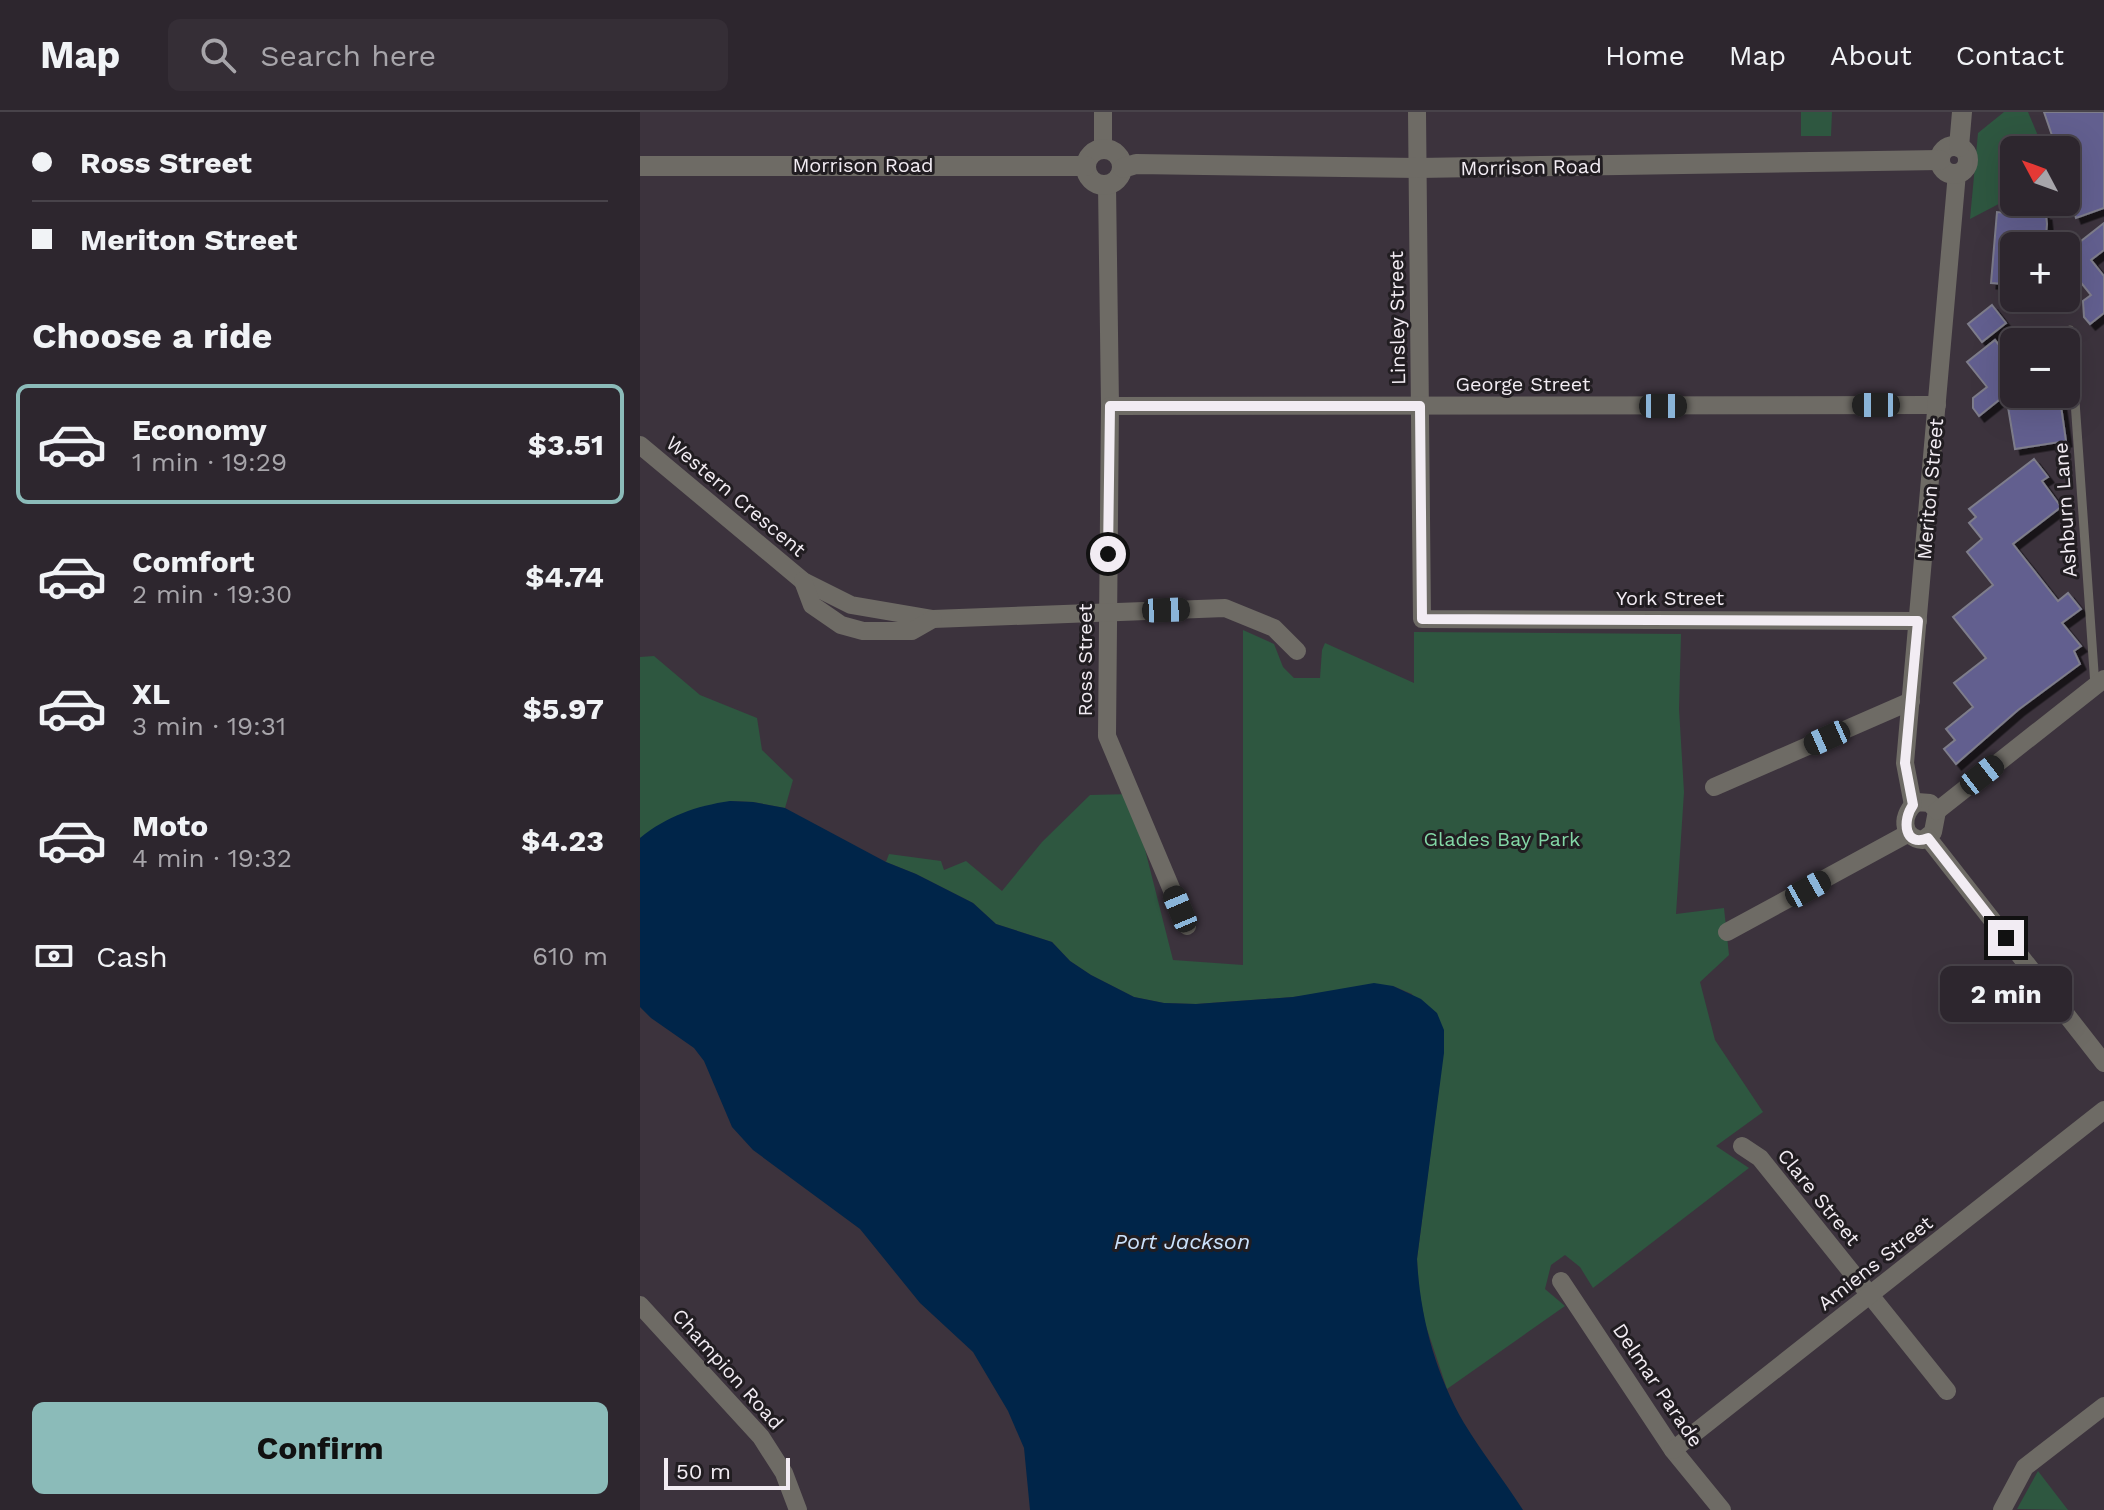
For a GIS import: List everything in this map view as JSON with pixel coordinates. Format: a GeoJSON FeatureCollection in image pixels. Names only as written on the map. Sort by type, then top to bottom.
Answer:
{"type":"FeatureCollection","features":[{"type":"Feature","properties":{"kind":"street"},"geometry":{"type":"LineString","coordinates":[[1103,112],[1103,148]]}},
{"type":"Feature","properties":{"kind":"street","name":"Linsley Street"},"geometry":{"type":"LineString","coordinates":[[1417,112],[1422,619]]}},
{"type":"Feature","properties":{"kind":"street"},"geometry":{"type":"LineString","coordinates":[[1959,147],[1962,112]]}},
{"type":"Feature","properties":{"kind":"street"},"geometry":{"type":"LineString","coordinates":[[1959,147],[1966,152],[1968,161],[1965,169],[1957,173],[1944,169],[1940,160],[1946,149],[1959,147]]}},
{"type":"Feature","properties":{"kind":"street"},"geometry":{"type":"LineString","coordinates":[[1103,148],[1116,153],[1123,168],[1118,180],[1107,185],[1095,183],[1086,166],[1094,153],[1103,148]]}},
{"type":"Feature","properties":{"kind":"street","name":"Morrison Road"},"geometry":{"type":"LineString","coordinates":[[1123,168],[1136,164],[1418,168],[1940,160]]}},
{"type":"Feature","properties":{"kind":"street","name":"Morrison Road"},"geometry":{"type":"LineString","coordinates":[[640,166],[1086,166]]}},
{"type":"Feature","properties":{"kind":"street","name":"Meriton Street"},"geometry":{"type":"LineString","coordinates":[[1913,805],[1905,763],[1957,173]]}},
{"type":"Feature","properties":{"kind":"street","name":"Ross Street"},"geometry":{"type":"LineString","coordinates":[[1107,185],[1110,406],[1107,736],[1187,926]]}},
{"type":"Feature","properties":{"kind":"street","name":"George Street"},"geometry":{"type":"LineString","coordinates":[[1110,406],[1937,405]]}},
{"type":"Feature","properties":{"kind":"street","name":"Western Crescent"},"geometry":{"type":"LineString","coordinates":[[640,445],[803,581],[851,605],[933,619],[1225,608],[1274,628],[1297,651]]}},
{"type":"Feature","properties":{"kind":"street","name":"York Street"},"geometry":{"type":"LineString","coordinates":[[1422,619],[1918,621]]}},
{"type":"Feature","properties":{"kind":"street"},"geometry":{"type":"LineString","coordinates":[[1937,811],[2100,683]]}},
{"type":"Feature","properties":{"kind":"street"},"geometry":{"type":"LineString","coordinates":[[1714,787],[1911,701]]}},
{"type":"Feature","properties":{"kind":"street"},"geometry":{"type":"LineString","coordinates":[[1930,803],[1937,811],[1936,823],[1928,838],[1923,840],[1913,839],[1907,834],[1907,813],[1913,805],[1930,803]]}},
{"type":"Feature","properties":{"kind":"street"},"geometry":{"type":"LineString","coordinates":[[1727,932],[1907,834]]}},
{"type":"Feature","properties":{"kind":"street"},"geometry":{"type":"LineString","coordinates":[[1928,838],[2104,1063]]}},
{"type":"Feature","properties":{"kind":"street","name":"Amiens Street"},"geometry":{"type":"LineString","coordinates":[[1673,1450],[2104,1110]]}},
{"type":"Feature","properties":{"kind":"street","name":"Clare Street"},"geometry":{"type":"LineString","coordinates":[[1742,1146],[1760,1158],[1947,1391]]}},
{"type":"Feature","properties":{"kind":"street","name":"Delmar Parade"},"geometry":{"type":"LineString","coordinates":[[1561,1281],[1673,1450],[1722,1510]]}},
{"type":"Feature","properties":{"kind":"street","name":"Champion Road"},"geometry":{"type":"LineString","coordinates":[[640,1305],[761,1437],[784,1473],[798,1510]]}},
{"type":"Feature","properties":{"kind":"street"},"geometry":{"type":"LineString","coordinates":[[2006,1503],[2025,1467],[2104,1406]]}},
{"type":"Feature","properties":{"kind":"lane","name":"Ashburn Lane"},"geometry":{"type":"LineString","coordinates":[[2077,408],[2100,683]]}},
{"type":"Feature","properties":{"kind":"green space"},"geometry":{"type":"Polygon","coordinates":[[[1801,112],[1832,112],[1831,136],[1801,136],[1801,112]]]}},
{"type":"Feature","properties":{"kind":"green space"},"geometry":{"type":"Polygon","coordinates":[[[2004,112],[2028,112],[2038,136],[2000,136],[2000,203],[1970,219],[1978,133],[2004,112]]]}},
{"type":"Feature","properties":{"kind":"green space","name":"Glades Bay Park"},"geometry":{"type":"Polygon","coordinates":[[[1243,630],[1274,644],[1283,667],[1294,678],[1320,678],[1325,643],[1414,683],[1414,632],[1681,634],[1679,709],[1684,792],[1676,914],[1724,908],[1729,955],[1700,982],[1715,1040],[1763,1112],[1716,1146],[1749,1168],[1593,1288],[1580,1267],[1565,1255],[1551,1265],[1545,1289],[1565,1306],[1447,1389],[1425,1323],[1417,1259],[1440,1079],[1412,994],[1393,986],[1196,1004],[1164,1003],[1134,997],[1070,961],[1052,942],[996,924],[973,903],[886,862],[889,854],[941,861],[944,870],[966,861],[1002,891],[1042,842],[1090,795],[1131,794],[1173,960],[1243,965],[1243,630]]]}},
{"type":"Feature","properties":{"kind":"green space"},"geometry":{"type":"Polygon","coordinates":[[[654,656],[700,695],[757,718],[762,750],[793,780],[785,808],[730,801],[640,838],[640,657],[654,656]]]}},
{"type":"Feature","properties":{"kind":"green space"},"geometry":{"type":"Polygon","coordinates":[[[2038,1471],[2068,1510],[2017,1509],[2038,1471]]]}},
{"type":"Feature","properties":{"kind":"water","name":"Port Jackson"},"geometry":{"type":"Polygon","coordinates":[[[730,801],[785,808],[886,862],[973,903],[996,924],[1052,942],[1070,961],[1134,997],[1164,1003],[1196,1004],[1293,997],[1374,983],[1393,986],[1421,999],[1437,1013],[1444,1030],[1444,1053],[1417,1259],[1422,1302],[1437,1364],[1454,1404],[1523,1510],[1030,1510],[1024,1448],[1008,1411],[973,1352],[920,1303],[860,1229],[753,1150],[732,1127],[704,1061],[694,1048],[640,1007],[640,838],[682,813],[730,801]]]}},
{"type":"Feature","properties":{"kind":"building"},"geometry":{"type":"Polygon","coordinates":[[[2044,112],[2104,112],[2104,208],[2076,218],[2080,216],[2080,136],[2052,136],[2044,112]]]}},
{"type":"Feature","properties":{"kind":"building"},"geometry":{"type":"Polygon","coordinates":[[[1997,212],[2000,216],[2046,216],[2047,224],[2046,232],[2000,232],[2000,284],[1991,283],[1997,212]]]}},
{"type":"Feature","properties":{"kind":"building"},"geometry":{"type":"Polygon","coordinates":[[[2104,223],[2104,250],[2091,260],[2104,276],[2104,313],[2090,324],[2084,317],[2083,301],[2091,295],[2080,281],[2080,242],[2104,223]]]}},
{"type":"Feature","properties":{"kind":"building"},"geometry":{"type":"Polygon","coordinates":[[[1992,305],[2006,323],[1982,342],[1968,324],[1992,305]]]}},
{"type":"Feature","properties":{"kind":"building"},"geometry":{"type":"Polygon","coordinates":[[[1995,340],[2000,346],[2000,399],[1979,416],[1973,408],[1973,398],[1987,387],[1967,362],[1995,340]]]}},
{"type":"Feature","properties":{"kind":"building"},"geometry":{"type":"Polygon","coordinates":[[[2008,408],[2061,408],[2066,441],[2015,449],[2008,408]]]}},
{"type":"Feature","properties":{"kind":"building"},"geometry":{"type":"Polygon","coordinates":[[[2034,459],[2048,477],[2042,481],[2061,507],[2013,544],[2058,601],[2068,593],[2081,609],[2062,623],[2081,646],[2074,651],[2080,664],[2018,710],[1956,764],[1944,749],[1955,740],[1946,729],[1973,707],[1954,683],[1986,658],[1953,617],[1993,585],[1967,552],[1982,539],[1969,523],[1976,517],[1969,509],[2034,459]]]}},
{"type":"Feature","properties":{"kind":"route"},"geometry":{"type":"LineString","coordinates":[[1108,554],[1110,406],[1420,406],[1422,619],[1918,621],[1905,763],[1913,805],[1907,813],[1907,834],[1913,839],[1928,838],[2006,938]]}}]}
